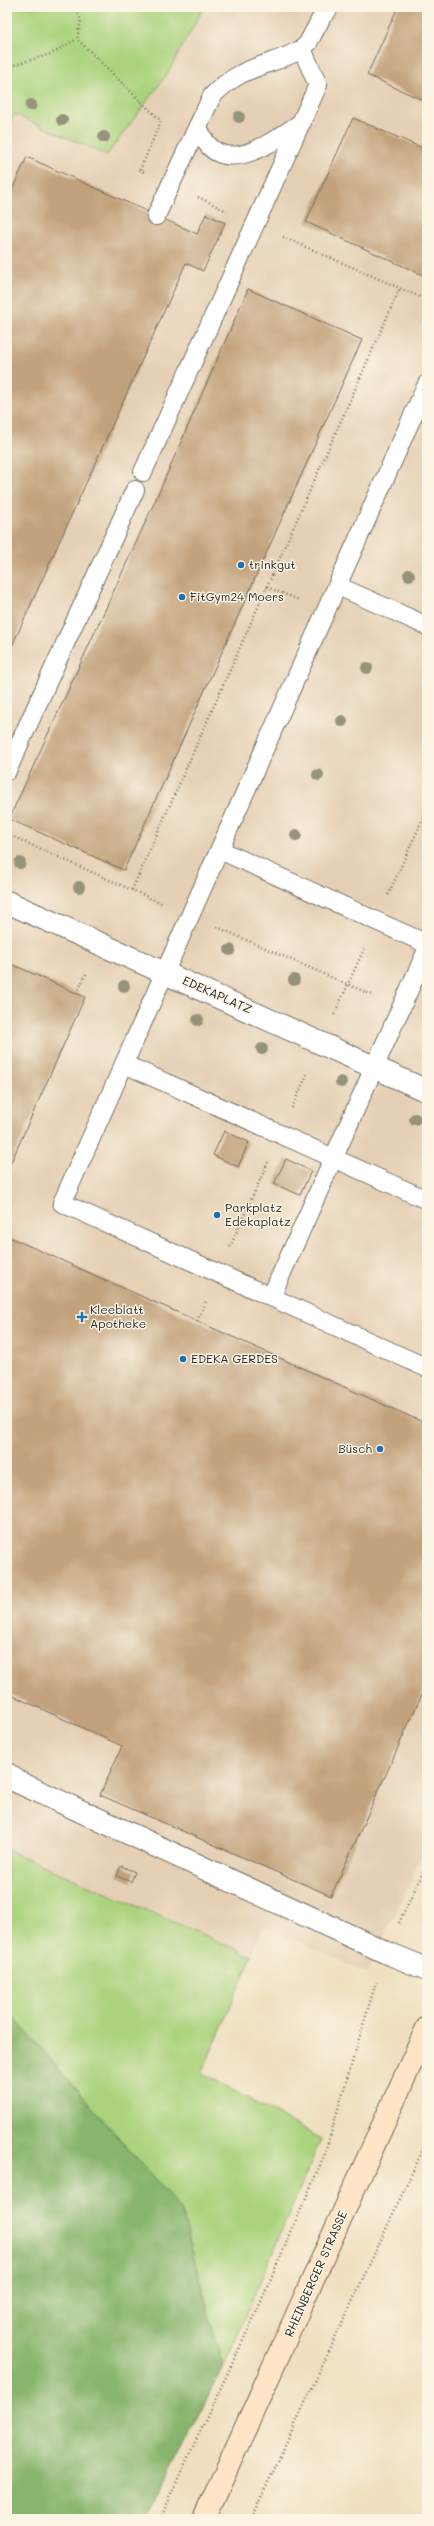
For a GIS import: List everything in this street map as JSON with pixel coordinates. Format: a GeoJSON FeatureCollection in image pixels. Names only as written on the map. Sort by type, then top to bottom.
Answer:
{"type":"FeatureCollection","features":[{"type":"Feature","properties":{"kind":"main road","name":"RHEINBERGER STRASSE"},"geometry":{"type":"LineString","coordinates":[[204,2519],[427,2028]]}},
{"type":"Feature","properties":{"kind":"street","name":"EDEKAPLATZ"},"geometry":{"type":"LineString","coordinates":[[7,902],[427,1091]]}},
{"type":"Feature","properties":{"kind":"street"},"geometry":{"type":"LineString","coordinates":[[7,1774],[25,1785],[385,1952],[427,1969]]}},
{"type":"Feature","properties":{"kind":"lane"},"geometry":{"type":"LineString","coordinates":[[156,216],[212,96],[224,83],[243,72],[302,49],[308,43],[326,9]]}},
{"type":"Feature","properties":{"kind":"lane"},"geometry":{"type":"LineString","coordinates":[[143,472],[318,85],[302,49]]}},
{"type":"Feature","properties":{"kind":"lane"},"geometry":{"type":"LineString","coordinates":[[198,126],[202,141],[215,151],[228,157],[239,156],[270,144],[302,122]]}},
{"type":"Feature","properties":{"kind":"lane"},"geometry":{"type":"LineString","coordinates":[[427,384],[62,1203],[427,1368]]}},
{"type":"Feature","properties":{"kind":"lane"},"geometry":{"type":"LineString","coordinates":[[7,771],[135,490]]}},
{"type":"Feature","properties":{"kind":"lane"},"geometry":{"type":"LineString","coordinates":[[338,586],[427,626]]}},
{"type":"Feature","properties":{"kind":"lane"},"geometry":{"type":"LineString","coordinates":[[220,850],[427,944]]}},
{"type":"Feature","properties":{"kind":"lane"},"geometry":{"type":"LineString","coordinates":[[271,1297],[376,1067],[427,950]]}},
{"type":"Feature","properties":{"kind":"lane"},"geometry":{"type":"LineString","coordinates":[[124,1064],[427,1200]]}},
{"type":"Feature","properties":{"kind":"path"},"geometry":{"type":"LineString","coordinates":[[7,67],[51,54],[77,39]]}},
{"type":"Feature","properties":{"kind":"path"},"geometry":{"type":"LineString","coordinates":[[132,890],[400,288]]}},
{"type":"Feature","properties":{"kind":"path"},"geometry":{"type":"LineString","coordinates":[[159,2519],[256,2313],[324,2156],[385,1952],[427,1864]]}},
{"type":"Feature","properties":{"kind":"path"},"geometry":{"type":"LineString","coordinates":[[251,2519],[427,2141]]}},
{"type":"Feature","properties":{"kind":"shaded area"},"geometry":{"type":"Polygon","coordinates":[[[204,7],[427,7],[427,1845],[367,1973],[263,1926],[252,1956],[7,1850],[7,130],[14,114],[167,74],[204,7]]]}},
{"type":"Feature","properties":{"kind":"green space"},"geometry":{"type":"Polygon","coordinates":[[[7,7],[204,7],[167,74],[107,155],[14,114],[7,130],[7,7]]]}},
{"type":"Feature","properties":{"kind":"green space"},"geometry":{"type":"Polygon","coordinates":[[[7,1850],[252,1956],[202,2073],[321,2139],[223,2368],[181,2209],[9,2012],[7,2013],[7,1850]]]}},
{"type":"Feature","properties":{"kind":"green space"},"geometry":{"type":"Polygon","coordinates":[[[9,2012],[181,2209],[223,2368],[145,2519],[7,2519],[7,2013],[9,2012]]]}},
{"type":"Feature","properties":{"kind":"building"},"geometry":{"type":"Polygon","coordinates":[[[398,7],[427,7],[427,102],[367,75],[398,7]]]}},
{"type":"Feature","properties":{"kind":"building"},"geometry":{"type":"Polygon","coordinates":[[[353,118],[427,150],[427,277],[306,222],[353,118]]]}},
{"type":"Feature","properties":{"kind":"building"},"geometry":{"type":"Polygon","coordinates":[[[27,157],[197,234],[206,214],[225,223],[203,271],[186,263],[7,657],[7,201],[27,157]]]}},
{"type":"Feature","properties":{"kind":"building"},"geometry":{"type":"Polygon","coordinates":[[[248,289],[362,340],[124,870],[9,819],[156,499],[248,289]]]}},
{"type":"Feature","properties":{"kind":"building"},"geometry":{"type":"Polygon","coordinates":[[[7,962],[85,997],[7,1171],[7,962]]]}},
{"type":"Feature","properties":{"kind":"building"},"geometry":{"type":"Polygon","coordinates":[[[224,1131],[249,1142],[238,1167],[213,1155],[224,1131]]]}},
{"type":"Feature","properties":{"kind":"building"},"geometry":{"type":"Polygon","coordinates":[[[286,1159],[311,1171],[300,1195],[274,1184],[286,1159]]]}},
{"type":"Feature","properties":{"kind":"building"},"geometry":{"type":"Polygon","coordinates":[[[7,1236],[427,1424],[427,1683],[331,1896],[100,1795],[122,1746],[7,1693],[7,1236]]]}},
{"type":"Feature","properties":{"kind":"building"},"geometry":{"type":"Polygon","coordinates":[[[121,1866],[135,1872],[131,1882],[117,1876],[121,1866]]]}},
{"type":"Feature","properties":{"kind":"place","name":"trinkgut"},"geometry":{"type":"Point","coordinates":[241,565]}},
{"type":"Feature","properties":{"kind":"place","name":"FitGym24 Moers"},"geometry":{"type":"Point","coordinates":[182,597]}},
{"type":"Feature","properties":{"kind":"place","name":"Parkplatz Edekaplatz"},"geometry":{"type":"Point","coordinates":[217,1215]}},
{"type":"Feature","properties":{"kind":"place","name":"Kleeblatt Apotheke"},"geometry":{"type":"Point","coordinates":[82,1317]}},
{"type":"Feature","properties":{"kind":"place","name":"EDEKA GERDES"},"geometry":{"type":"Point","coordinates":[183,1359]}},
{"type":"Feature","properties":{"kind":"place","name":"Büsch"},"geometry":{"type":"Point","coordinates":[380,1449]}}]}
